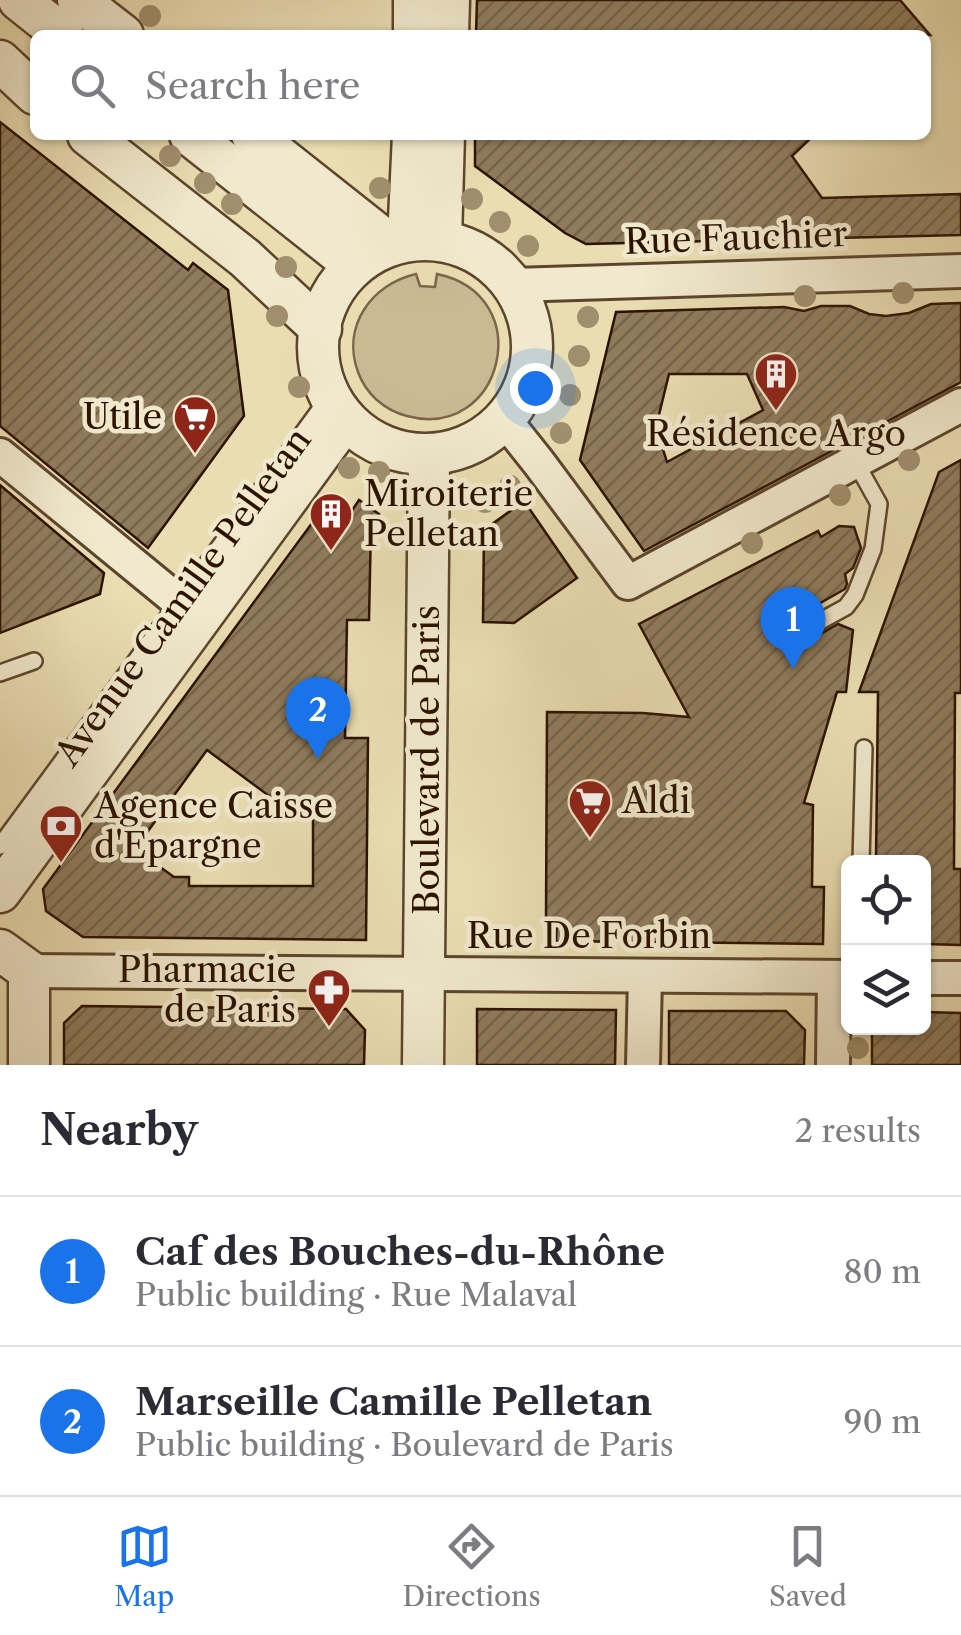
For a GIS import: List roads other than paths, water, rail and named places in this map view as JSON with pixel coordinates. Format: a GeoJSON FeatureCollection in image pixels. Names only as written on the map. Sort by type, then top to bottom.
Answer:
{"type":"FeatureCollection","features":[{"type":"Feature","properties":{"kind":"street"},"geometry":{"type":"LineString","coordinates":[[19,0],[57,30]]}},
{"type":"Feature","properties":{"kind":"street"},"geometry":{"type":"LineString","coordinates":[[78,0],[117,30]]}},
{"type":"Feature","properties":{"kind":"street"},"geometry":{"type":"LineString","coordinates":[[414,0],[414,30]]}},
{"type":"Feature","properties":{"kind":"street"},"geometry":{"type":"LineString","coordinates":[[448,30],[449,0]]}},
{"type":"Feature","properties":{"kind":"street"},"geometry":{"type":"LineString","coordinates":[[0,61],[30,90]]}},
{"type":"Feature","properties":{"kind":"street"},"geometry":{"type":"LineString","coordinates":[[94,140],[245,258],[321,330]]}},
{"type":"Feature","properties":{"kind":"street"},"geometry":{"type":"LineString","coordinates":[[196,140],[353,264]]}},
{"type":"Feature","properties":{"kind":"street"},"geometry":{"type":"LineString","coordinates":[[260,140],[413,242],[470,249],[495,265],[513,285],[530,321],[532,357],[524,391],[504,419],[482,438],[457,450],[429,455],[406,453],[363,436],[338,408],[322,379],[318,354],[322,315],[334,289],[353,264],[413,242]]}},
{"type":"Feature","properties":{"kind":"street"},"geometry":{"type":"LineString","coordinates":[[413,140],[413,242]]}},
{"type":"Feature","properties":{"kind":"street"},"geometry":{"type":"LineString","coordinates":[[413,242],[443,140]]}},
{"type":"Feature","properties":{"kind":"street","name":"Rue Fauchier"},"geometry":{"type":"LineString","coordinates":[[513,285],[961,272]]}},
{"type":"Feature","properties":{"kind":"street"},"geometry":{"type":"LineString","coordinates":[[504,419],[628,583],[961,404]]}},
{"type":"Feature","properties":{"kind":"street","name":"Avenue Camille Pelletan"},"geometry":{"type":"LineString","coordinates":[[0,892],[189,610],[338,408]]}},
{"type":"Feature","properties":{"kind":"street"},"geometry":{"type":"LineString","coordinates":[[0,455],[189,610]]}},
{"type":"Feature","properties":{"kind":"street","name":"Boulevard de Paris"},"geometry":{"type":"LineString","coordinates":[[424,1065],[429,455]]}},
{"type":"Feature","properties":{"kind":"street"},"geometry":{"type":"LineString","coordinates":[[14,961],[29,1065]]}},
{"type":"Feature","properties":{"kind":"street","name":"Rue De Forbin"},"geometry":{"type":"LineString","coordinates":[[14,961],[425,974],[841,977]]}},
{"type":"Feature","properties":{"kind":"street"},"geometry":{"type":"LineString","coordinates":[[644,977],[644,1065]]}},
{"type":"Feature","properties":{"kind":"street"},"geometry":{"type":"LineString","coordinates":[[833,1065],[841,977]]}},
{"type":"Feature","properties":{"kind":"street"},"geometry":{"type":"LineString","coordinates":[[931,978],[961,978]]}},
{"type":"Feature","properties":{"kind":"lane"},"geometry":{"type":"LineString","coordinates":[[817,624],[846,607],[855,596],[874,548],[879,504],[855,460]]}},
{"type":"Feature","properties":{"kind":"lane","name":"Avenue Camille Pelletan"},"geometry":{"type":"LineString","coordinates":[[0,846],[189,610]]}},
{"type":"Feature","properties":{"kind":"lane"},"geometry":{"type":"LineString","coordinates":[[0,673],[34,661]]}},
{"type":"Feature","properties":{"kind":"lane"},"geometry":{"type":"LineString","coordinates":[[861,855],[864,748]]}},
{"type":"Feature","properties":{"kind":"place","name":"Résidence Argo"},"geometry":{"type":"Point","coordinates":[776,412]}},
{"type":"Feature","properties":{"kind":"place","name":"Utile"},"geometry":{"type":"Point","coordinates":[195,455]}},
{"type":"Feature","properties":{"kind":"place","name":"Miroiterie Pelletan"},"geometry":{"type":"Point","coordinates":[331,552]}},
{"type":"Feature","properties":{"kind":"place","name":"Caf des Bouches-du-Rhône"},"geometry":{"type":"Point","coordinates":[793,669]}},
{"type":"Feature","properties":{"kind":"place","name":"Marseille Camille Pelletan"},"geometry":{"type":"Point","coordinates":[318,759]}},
{"type":"Feature","properties":{"kind":"place","name":"Aldi"},"geometry":{"type":"Point","coordinates":[590,839]}},
{"type":"Feature","properties":{"kind":"place","name":"Agence Caisse d'Epargne"},"geometry":{"type":"Point","coordinates":[61,864]}},
{"type":"Feature","properties":{"kind":"place","name":"Pharmacie de Paris"},"geometry":{"type":"Point","coordinates":[329,1028]}}]}
